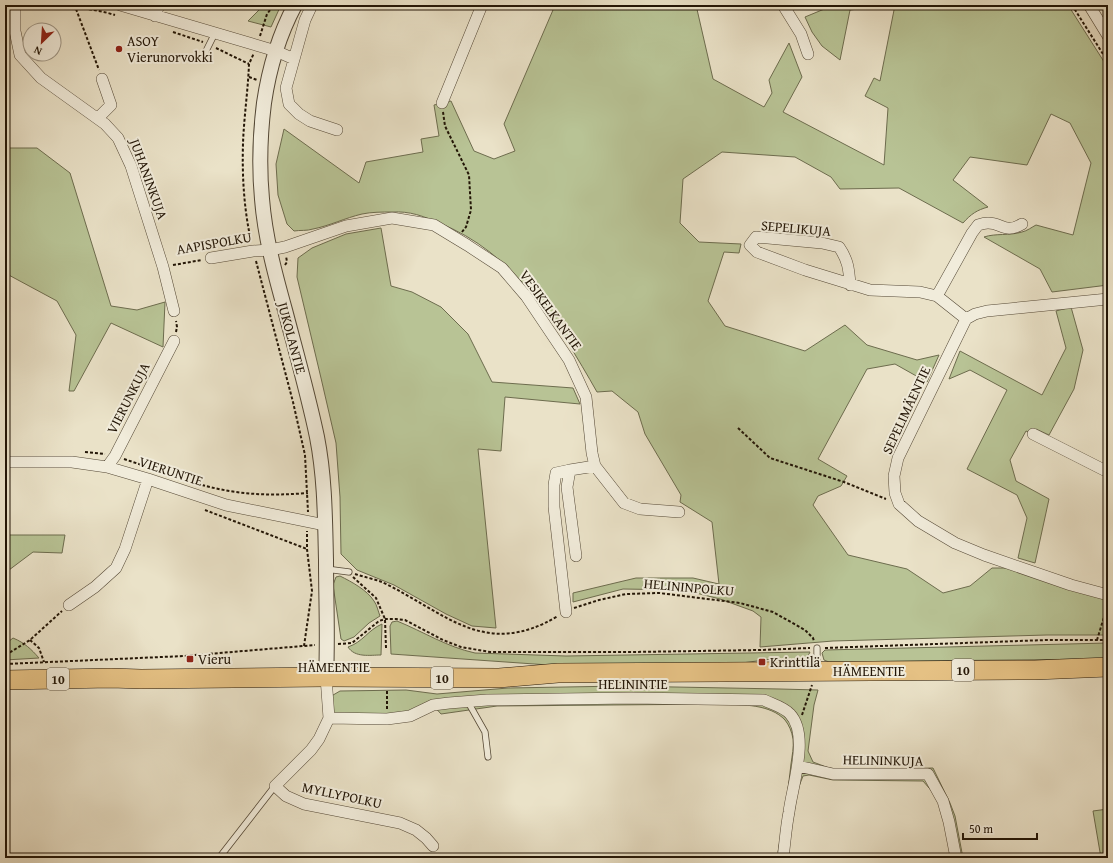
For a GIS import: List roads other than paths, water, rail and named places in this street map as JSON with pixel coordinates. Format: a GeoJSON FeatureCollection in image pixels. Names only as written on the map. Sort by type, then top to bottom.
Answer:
{"type":"FeatureCollection","features":[{"type":"Feature","properties":{"kind":"highway","name":"HÄMEENTIE"},"geometry":{"type":"LineString","coordinates":[[5,680],[111,678],[141,679],[326,672],[499,678],[558,673],[815,677],[1108,667]]}},
{"type":"Feature","properties":{"kind":"street","name":"JUKOLANTIE"},"geometry":{"type":"LineString","coordinates":[[295,5],[276,51],[267,83],[260,156],[262,199],[270,250],[317,438],[323,480],[328,644],[326,672]]}},
{"type":"Feature","properties":{"kind":"street"},"geometry":{"type":"LineString","coordinates":[[312,5],[305,20],[286,88],[289,104],[299,114],[310,121],[337,130]]}},
{"type":"Feature","properties":{"kind":"street"},"geometry":{"type":"LineString","coordinates":[[442,103],[482,5]]}},
{"type":"Feature","properties":{"kind":"street"},"geometry":{"type":"LineString","coordinates":[[783,5],[801,34],[808,54]]}},
{"type":"Feature","properties":{"kind":"street"},"geometry":{"type":"LineString","coordinates":[[1089,5],[1108,36]]}},
{"type":"Feature","properties":{"kind":"street","name":"JUHANINKUJA"},"geometry":{"type":"LineString","coordinates":[[15,6],[15,31],[20,55],[41,78],[98,118],[118,138],[130,166],[163,267],[174,311]]}},
{"type":"Feature","properties":{"kind":"street"},"geometry":{"type":"LineString","coordinates":[[120,11],[157,10],[215,33],[276,51],[294,59]]}},
{"type":"Feature","properties":{"kind":"street"},"geometry":{"type":"LineString","coordinates":[[98,118],[111,105],[102,79]]}},
{"type":"Feature","properties":{"kind":"street","name":"VESIKELKANTIE"},"geometry":{"type":"LineString","coordinates":[[270,250],[285,247],[346,226],[392,218],[434,225],[457,239],[502,268],[526,296],[569,360],[586,397],[592,453],[595,466],[624,503],[640,509],[679,512]]}},
{"type":"Feature","properties":{"kind":"street"},"geometry":{"type":"LineString","coordinates":[[937,296],[978,225],[988,222],[1005,228],[1015,228],[1022,224]]}},
{"type":"Feature","properties":{"kind":"street","name":"SEPELIKUJA"},"geometry":{"type":"LineString","coordinates":[[850,285],[846,257],[839,247],[822,243],[756,237],[750,245],[757,252],[850,285],[870,290],[920,292],[937,296],[966,319]]}},
{"type":"Feature","properties":{"kind":"street","name":"AAPISPOLKU"},"geometry":{"type":"LineString","coordinates":[[211,258],[253,251],[270,250]]}},
{"type":"Feature","properties":{"kind":"street"},"geometry":{"type":"LineString","coordinates":[[966,319],[975,314],[987,311],[1108,298]]}},
{"type":"Feature","properties":{"kind":"street","name":"SEPELIMÄENTIE"},"geometry":{"type":"LineString","coordinates":[[966,319],[898,458],[894,476],[895,493],[899,504],[918,521],[955,543],[1071,585],[1108,595]]}},
{"type":"Feature","properties":{"kind":"street","name":"VIERUNKUJA"},"geometry":{"type":"LineString","coordinates":[[107,467],[115,456],[174,341]]}},
{"type":"Feature","properties":{"kind":"street"},"geometry":{"type":"LineString","coordinates":[[1033,434],[1108,472]]}},
{"type":"Feature","properties":{"kind":"street","name":"VIERUNTIE"},"geometry":{"type":"LineString","coordinates":[[5,462],[72,462],[107,467],[226,505],[325,525]]}},
{"type":"Feature","properties":{"kind":"street"},"geometry":{"type":"LineString","coordinates":[[566,612],[554,507],[554,485],[556,473],[595,466]]}},
{"type":"Feature","properties":{"kind":"street"},"geometry":{"type":"LineString","coordinates":[[570,470],[567,487],[576,556]]}},
{"type":"Feature","properties":{"kind":"street"},"geometry":{"type":"LineString","coordinates":[[68,605],[95,587],[116,568],[125,549],[148,479]]}},
{"type":"Feature","properties":{"kind":"street","name":"MYLLYPOLKU"},"geometry":{"type":"LineString","coordinates":[[326,672],[328,718],[311,750],[275,786],[286,796],[304,804],[400,823],[416,830],[433,846]]}},
{"type":"Feature","properties":{"kind":"street","name":"HELININTIE"},"geometry":{"type":"LineString","coordinates":[[328,718],[387,719],[410,716],[433,705],[449,702],[487,700],[624,698],[764,700],[778,706],[790,714],[798,727],[798,766]]}},
{"type":"Feature","properties":{"kind":"street"},"geometry":{"type":"LineString","coordinates":[[783,858],[789,812],[798,766]]}},
{"type":"Feature","properties":{"kind":"street","name":"HELININKUJA"},"geometry":{"type":"LineString","coordinates":[[798,766],[832,774],[928,774],[943,801],[956,858]]}},
{"type":"Feature","properties":{"kind":"lane"},"geometry":{"type":"LineString","coordinates":[[203,57],[215,33]]}},
{"type":"Feature","properties":{"kind":"lane"},"geometry":{"type":"LineString","coordinates":[[326,569],[349,572]]}},
{"type":"Feature","properties":{"kind":"lane"},"geometry":{"type":"LineString","coordinates":[[815,677],[817,648]]}},
{"type":"Feature","properties":{"kind":"lane"},"geometry":{"type":"LineString","coordinates":[[468,702],[485,732],[488,757]]}},
{"type":"Feature","properties":{"kind":"lane"},"geometry":{"type":"LineString","coordinates":[[219,858],[275,786]]}},
{"type":"Feature","properties":{"kind":"place","name":"ASOY Vierunorvokki"},"geometry":{"type":"Point","coordinates":[119,49]}},
{"type":"Feature","properties":{"kind":"place","name":"Vieru"},"geometry":{"type":"Point","coordinates":[190,659]}},
{"type":"Feature","properties":{"kind":"place","name":"Krinttilä"},"geometry":{"type":"Point","coordinates":[762,662]}}]}
